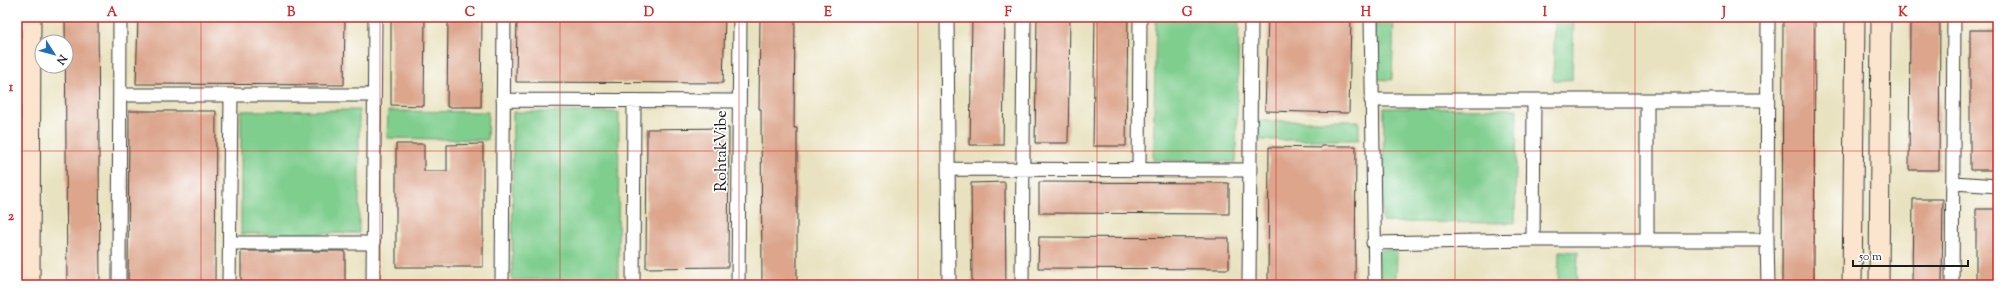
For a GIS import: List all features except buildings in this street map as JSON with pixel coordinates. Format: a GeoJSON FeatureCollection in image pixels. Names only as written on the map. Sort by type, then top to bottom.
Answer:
{"type":"FeatureCollection","features":[{"type":"Feature","properties":{"kind":"main road"},"geometry":{"type":"LineString","coordinates":[[30,17],[30,285]]}},
{"type":"Feature","properties":{"kind":"main road"},"geometry":{"type":"LineString","coordinates":[[1852,285],[1855,17]]}},
{"type":"Feature","properties":{"kind":"main road"},"geometry":{"type":"LineString","coordinates":[[1879,285],[1881,17]]}},
{"type":"Feature","properties":{"kind":"street"},"geometry":{"type":"LineString","coordinates":[[119,285],[120,17]]}},
{"type":"Feature","properties":{"kind":"street"},"geometry":{"type":"LineString","coordinates":[[373,285],[375,17]]}},
{"type":"Feature","properties":{"kind":"street"},"geometry":{"type":"LineString","coordinates":[[502,285],[504,17]]}},
{"type":"Feature","properties":{"kind":"street","name":"RohtakVibe"},"geometry":{"type":"LineString","coordinates":[[738,285],[740,17]]}},
{"type":"Feature","properties":{"kind":"street"},"geometry":{"type":"LineString","coordinates":[[947,17],[949,285]]}},
{"type":"Feature","properties":{"kind":"street"},"geometry":{"type":"LineString","coordinates":[[1022,285],[1024,17]]}},
{"type":"Feature","properties":{"kind":"street"},"geometry":{"type":"LineString","coordinates":[[1139,169],[1140,17]]}},
{"type":"Feature","properties":{"kind":"street"},"geometry":{"type":"LineString","coordinates":[[1249,285],[1251,17]]}},
{"type":"Feature","properties":{"kind":"street"},"geometry":{"type":"LineString","coordinates":[[1371,17],[1373,243],[1375,285]]}},
{"type":"Feature","properties":{"kind":"street"},"geometry":{"type":"LineString","coordinates":[[1768,17],[1768,285]]}},
{"type":"Feature","properties":{"kind":"street"},"geometry":{"type":"LineString","coordinates":[[1952,285],[1954,183],[1954,17]]}},
{"type":"Feature","properties":{"kind":"street"},"geometry":{"type":"LineString","coordinates":[[120,95],[374,95]]}},
{"type":"Feature","properties":{"kind":"street"},"geometry":{"type":"LineString","coordinates":[[229,285],[231,95]]}},
{"type":"Feature","properties":{"kind":"street"},"geometry":{"type":"LineString","coordinates":[[503,100],[739,101]]}},
{"type":"Feature","properties":{"kind":"street"},"geometry":{"type":"LineString","coordinates":[[1371,100],[1767,100]]}},
{"type":"Feature","properties":{"kind":"street"},"geometry":{"type":"LineString","coordinates":[[1533,240],[1534,100]]}},
{"type":"Feature","properties":{"kind":"street"},"geometry":{"type":"LineString","coordinates":[[1647,100],[1647,240]]}},
{"type":"Feature","properties":{"kind":"street"},"geometry":{"type":"LineString","coordinates":[[633,285],[634,101]]}},
{"type":"Feature","properties":{"kind":"street"},"geometry":{"type":"LineString","coordinates":[[948,169],[1250,170]]}},
{"type":"Feature","properties":{"kind":"street"},"geometry":{"type":"LineString","coordinates":[[1954,183],[1998,186]]}},
{"type":"Feature","properties":{"kind":"street"},"geometry":{"type":"LineString","coordinates":[[1373,243],[1533,240],[1767,240]]}},
{"type":"Feature","properties":{"kind":"street"},"geometry":{"type":"LineString","coordinates":[[230,243],[373,243]]}},
{"type":"Feature","properties":{"kind":"green space"},"geometry":{"type":"Polygon","coordinates":[[[1156,17],[1239,17],[1236,162],[1153,160],[1156,17]]]}},
{"type":"Feature","properties":{"kind":"green space"},"geometry":{"type":"Polygon","coordinates":[[[1375,17],[1394,17],[1392,80],[1373,79],[1375,17]]]}},
{"type":"Feature","properties":{"kind":"green space"},"geometry":{"type":"Polygon","coordinates":[[[1555,17],[1574,17],[1572,80],[1553,80],[1555,17]]]}},
{"type":"Feature","properties":{"kind":"green space"},"geometry":{"type":"Polygon","coordinates":[[[1384,108],[1517,109],[1515,223],[1382,222],[1384,108]]]}},
{"type":"Feature","properties":{"kind":"green space"},"geometry":{"type":"Polygon","coordinates":[[[359,110],[359,233],[241,234],[241,111],[359,110]]]}},
{"type":"Feature","properties":{"kind":"green space"},"geometry":{"type":"Polygon","coordinates":[[[388,111],[488,112],[487,140],[387,138],[388,111]]]}},
{"type":"Feature","properties":{"kind":"green space"},"geometry":{"type":"Polygon","coordinates":[[[513,112],[619,112],[618,279],[512,280],[513,112]]]}},
{"type":"Feature","properties":{"kind":"green space"},"geometry":{"type":"Polygon","coordinates":[[[1258,121],[1359,121],[1359,140],[1258,140],[1258,121]]]}},
{"type":"Feature","properties":{"kind":"green space"},"geometry":{"type":"Polygon","coordinates":[[[1378,250],[1397,250],[1396,285],[1377,285],[1378,250]]]}},
{"type":"Feature","properties":{"kind":"green space"},"geometry":{"type":"Polygon","coordinates":[[[1559,251],[1578,252],[1577,285],[1558,285],[1559,251]]]}}]}
